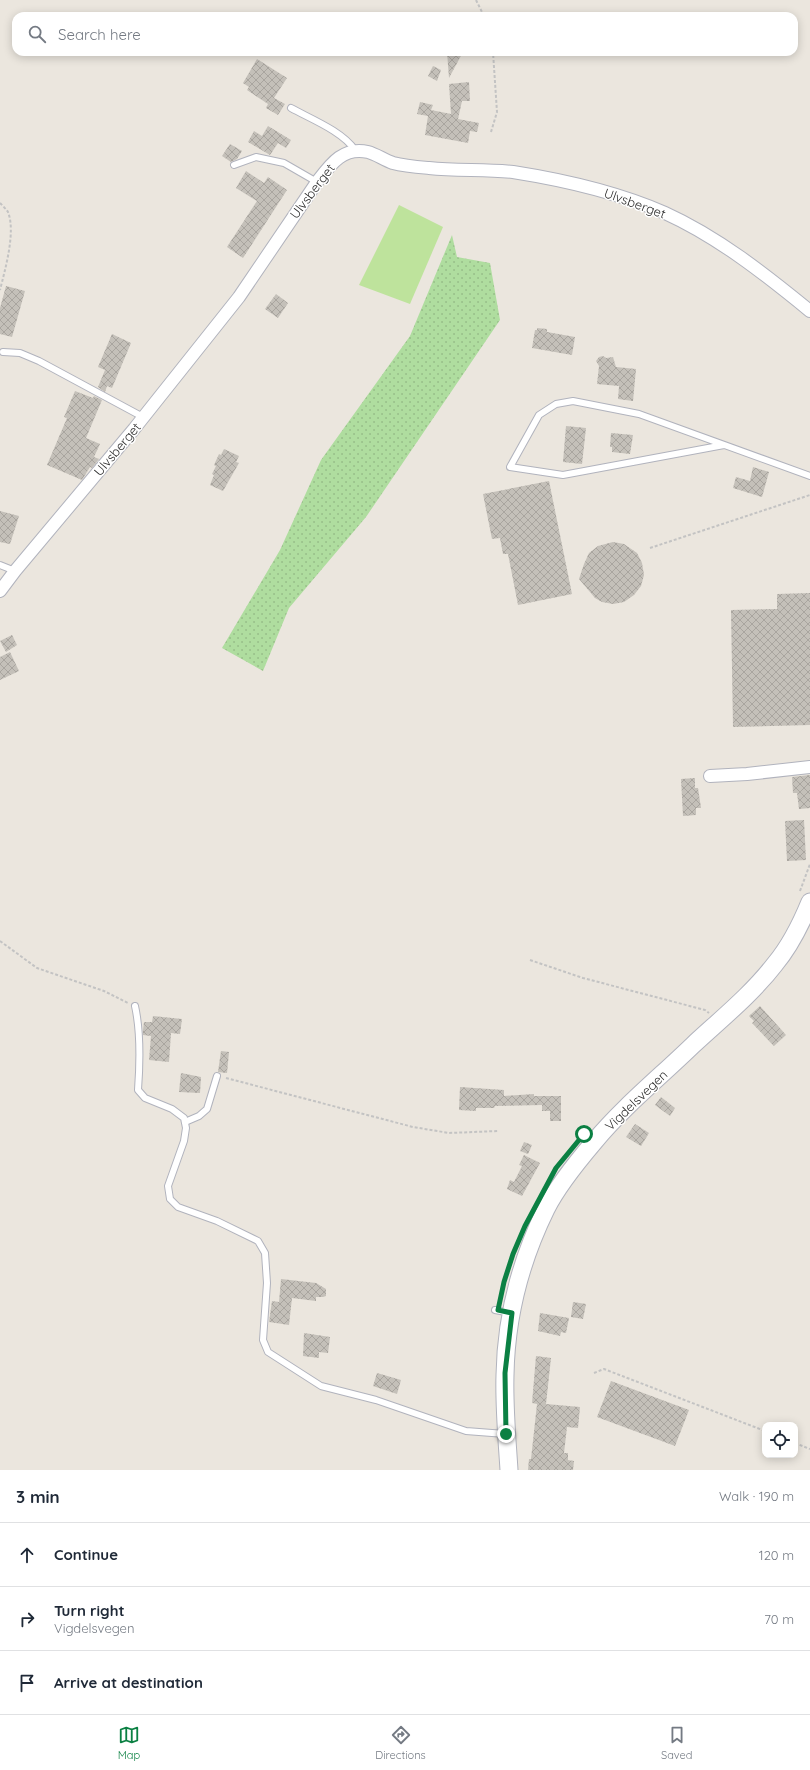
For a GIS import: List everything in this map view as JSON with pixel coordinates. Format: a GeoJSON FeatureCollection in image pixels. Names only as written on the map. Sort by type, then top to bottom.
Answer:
{"type":"FeatureCollection","features":[{"type":"Feature","properties":{"kind":"main road","name":"Vigdelsvegen"},"geometry":{"type":"LineString","coordinates":[[508,1470],[505,1373],[512,1313],[523,1264],[547,1207],[566,1178],[594,1142],[623,1112],[753,990],[775,964],[792,939],[805,898]]}},
{"type":"Feature","properties":{"kind":"street","name":"Ulvsberget"},"geometry":{"type":"LineString","coordinates":[[0,591],[143,417],[239,297],[317,182],[331,164],[342,155],[355,150],[368,152],[393,163],[413,166],[512,172],[585,186],[625,198],[665,213],[698,230],[776,283],[810,311]]}},
{"type":"Feature","properties":{"kind":"street"},"geometry":{"type":"LineString","coordinates":[[710,776],[810,768]]}},
{"type":"Feature","properties":{"kind":"lane"},"geometry":{"type":"LineString","coordinates":[[291,108],[350,142],[355,150]]}},
{"type":"Feature","properties":{"kind":"lane"},"geometry":{"type":"LineString","coordinates":[[234,165],[256,157],[284,162],[317,182]]}},
{"type":"Feature","properties":{"kind":"lane"},"geometry":{"type":"LineString","coordinates":[[3,352],[20,353],[39,361],[143,417]]}},
{"type":"Feature","properties":{"kind":"lane"},"geometry":{"type":"LineString","coordinates":[[724,444],[563,475],[510,467],[539,416],[556,404],[572,401],[639,414],[724,444],[810,476]]}},
{"type":"Feature","properties":{"kind":"lane"},"geometry":{"type":"LineString","coordinates":[[0,565],[15,571]]}},
{"type":"Feature","properties":{"kind":"lane"},"geometry":{"type":"LineString","coordinates":[[135,1006],[138,1019],[138,1090],[145,1098],[172,1109],[184,1118],[185,1122],[186,1128],[184,1141],[168,1186],[170,1199],[178,1207],[218,1221],[258,1241],[265,1253],[267,1283],[262,1340],[268,1352],[321,1386],[376,1400],[466,1431],[506,1434]]}},
{"type":"Feature","properties":{"kind":"lane"},"geometry":{"type":"LineString","coordinates":[[185,1122],[199,1116],[207,1109],[217,1076]]}},
{"type":"Feature","properties":{"kind":"lane"},"geometry":{"type":"LineString","coordinates":[[495,1310],[512,1313]]}},
{"type":"Feature","properties":{"kind":"path"},"geometry":{"type":"LineString","coordinates":[[476,0],[482,12]]}},
{"type":"Feature","properties":{"kind":"path"},"geometry":{"type":"LineString","coordinates":[[491,132],[496,112],[493,56]]}},
{"type":"Feature","properties":{"kind":"path"},"geometry":{"type":"LineString","coordinates":[[0,203],[7,210],[10,225],[9,243],[0,290]]}},
{"type":"Feature","properties":{"kind":"path"},"geometry":{"type":"LineString","coordinates":[[650,548],[810,495]]}},
{"type":"Feature","properties":{"kind":"path"},"geometry":{"type":"LineString","coordinates":[[805,898],[810,864]]}},
{"type":"Feature","properties":{"kind":"path"},"geometry":{"type":"LineString","coordinates":[[0,941],[37,968],[104,991],[135,1006]]}},
{"type":"Feature","properties":{"kind":"path"},"geometry":{"type":"LineString","coordinates":[[530,960],[583,978],[705,1010],[718,1022]]}},
{"type":"Feature","properties":{"kind":"path"},"geometry":{"type":"LineString","coordinates":[[217,1076],[413,1127],[449,1133],[498,1131]]}},
{"type":"Feature","properties":{"kind":"path"},"geometry":{"type":"LineString","coordinates":[[594,1373],[604,1369],[762,1431]]}},
{"type":"Feature","properties":{"kind":"path"},"geometry":{"type":"LineString","coordinates":[[798,1444],[810,1449]]}},
{"type":"Feature","properties":{"kind":"green space"},"geometry":{"type":"Polygon","coordinates":[[[399,205],[443,227],[410,304],[359,285],[399,205]]]}},
{"type":"Feature","properties":{"kind":"green space"},"geometry":{"type":"Polygon","coordinates":[[[452,235],[457,257],[490,263],[500,320],[366,517],[289,608],[263,671],[222,648],[280,550],[321,460],[410,336],[452,235]]]}},
{"type":"Feature","properties":{"kind":"building"},"geometry":{"type":"Polygon","coordinates":[[[447,56],[461,56],[449,78],[447,56]]]}},
{"type":"Feature","properties":{"kind":"building"},"geometry":{"type":"Polygon","coordinates":[[[257,59],[287,78],[274,98],[285,104],[278,115],[266,108],[268,104],[247,90],[249,87],[243,83],[257,59]]]}},
{"type":"Feature","properties":{"kind":"building"},"geometry":{"type":"Polygon","coordinates":[[[433,66],[441,70],[437,81],[428,76],[433,66]]]}},
{"type":"Feature","properties":{"kind":"building"},"geometry":{"type":"Polygon","coordinates":[[[469,82],[470,101],[462,101],[458,119],[479,123],[477,132],[470,131],[468,143],[425,135],[428,116],[417,114],[420,102],[433,105],[431,110],[451,114],[449,84],[469,82]]]}},
{"type":"Feature","properties":{"kind":"building"},"geometry":{"type":"Polygon","coordinates":[[[268,126],[291,140],[286,148],[278,143],[270,155],[248,142],[254,131],[262,136],[268,126]]]}},
{"type":"Feature","properties":{"kind":"building"},"geometry":{"type":"Polygon","coordinates":[[[230,144],[242,151],[237,159],[231,162],[222,156],[230,144]]]}},
{"type":"Feature","properties":{"kind":"building"},"geometry":{"type":"Polygon","coordinates":[[[246,171],[264,183],[268,177],[287,190],[243,258],[227,247],[257,201],[236,188],[246,171]]]}},
{"type":"Feature","properties":{"kind":"building"},"geometry":{"type":"Polygon","coordinates":[[[6,286],[25,291],[12,337],[0,334],[0,308],[6,286]]]}},
{"type":"Feature","properties":{"kind":"building"},"geometry":{"type":"Polygon","coordinates":[[[276,294],[288,303],[278,318],[265,309],[276,294]]]}},
{"type":"Feature","properties":{"kind":"building"},"geometry":{"type":"Polygon","coordinates":[[[537,328],[547,329],[547,332],[575,337],[572,355],[532,348],[535,330],[537,330],[537,328]]]}},
{"type":"Feature","properties":{"kind":"building"},"geometry":{"type":"Polygon","coordinates":[[[112,334],[131,343],[112,388],[107,386],[105,392],[98,387],[105,370],[98,367],[112,334]]]}},
{"type":"Feature","properties":{"kind":"building"},"geometry":{"type":"Polygon","coordinates":[[[603,356],[606,358],[613,357],[616,367],[636,369],[633,401],[618,399],[619,386],[597,384],[599,366],[596,361],[599,357],[603,356]]]}},
{"type":"Feature","properties":{"kind":"building"},"geometry":{"type":"Polygon","coordinates":[[[75,391],[93,398],[94,396],[102,400],[86,438],[100,444],[94,457],[99,459],[92,468],[90,467],[82,480],[47,465],[67,418],[64,417],[75,391]]]}},
{"type":"Feature","properties":{"kind":"building"},"geometry":{"type":"Polygon","coordinates":[[[566,426],[586,428],[582,464],[563,462],[566,426]]]}},
{"type":"Feature","properties":{"kind":"building"},"geometry":{"type":"Polygon","coordinates":[[[611,433],[633,435],[630,454],[612,452],[612,447],[610,447],[611,433]]]}},
{"type":"Feature","properties":{"kind":"building"},"geometry":{"type":"Polygon","coordinates":[[[224,449],[239,456],[236,462],[239,463],[223,491],[210,485],[214,475],[212,474],[216,466],[214,465],[219,454],[221,455],[224,449]]]}},
{"type":"Feature","properties":{"kind":"building"},"geometry":{"type":"Polygon","coordinates":[[[753,467],[769,472],[762,497],[733,488],[736,477],[750,481],[753,467]]]}},
{"type":"Feature","properties":{"kind":"building"},"geometry":{"type":"Polygon","coordinates":[[[549,481],[572,594],[518,605],[508,554],[503,554],[500,538],[492,539],[483,494],[549,481]]]}},
{"type":"Feature","properties":{"kind":"building"},"geometry":{"type":"Polygon","coordinates":[[[0,511],[19,516],[10,544],[0,542],[0,511]]]}},
{"type":"Feature","properties":{"kind":"building"},"geometry":{"type":"Polygon","coordinates":[[[613,542],[624,544],[637,553],[642,563],[644,575],[641,586],[634,595],[624,602],[613,604],[602,602],[595,598],[579,579],[589,553],[598,546],[613,542]]]}},
{"type":"Feature","properties":{"kind":"building"},"geometry":{"type":"Polygon","coordinates":[[[810,593],[810,725],[733,727],[731,610],[777,609],[777,594],[810,593]]]}},
{"type":"Feature","properties":{"kind":"building"},"geometry":{"type":"Polygon","coordinates":[[[12,635],[17,645],[6,652],[0,641],[12,635]]]}},
{"type":"Feature","properties":{"kind":"building"},"geometry":{"type":"Polygon","coordinates":[[[10,652],[19,671],[0,680],[0,657],[10,652]]]}},
{"type":"Feature","properties":{"kind":"building"},"geometry":{"type":"Polygon","coordinates":[[[810,775],[810,808],[799,809],[797,793],[793,793],[792,777],[810,775]]]}},
{"type":"Feature","properties":{"kind":"building"},"geometry":{"type":"Polygon","coordinates":[[[695,778],[695,788],[698,788],[701,808],[696,808],[696,815],[683,816],[681,779],[695,778]]]}},
{"type":"Feature","properties":{"kind":"building"},"geometry":{"type":"Polygon","coordinates":[[[804,820],[806,860],[787,861],[785,821],[804,820]]]}},
{"type":"Feature","properties":{"kind":"building"},"geometry":{"type":"Polygon","coordinates":[[[760,1006],[786,1035],[774,1046],[752,1023],[754,1021],[749,1016],[760,1006]]]}},
{"type":"Feature","properties":{"kind":"building"},"geometry":{"type":"Polygon","coordinates":[[[153,1016],[182,1019],[180,1034],[171,1033],[169,1062],[149,1060],[151,1036],[143,1035],[143,1030],[144,1022],[152,1022],[153,1016]]]}},
{"type":"Feature","properties":{"kind":"building"},"geometry":{"type":"Polygon","coordinates":[[[221,1051],[229,1052],[227,1073],[218,1072],[221,1051]]]}},
{"type":"Feature","properties":{"kind":"building"},"geometry":{"type":"Polygon","coordinates":[[[181,1073],[201,1077],[200,1093],[179,1092],[181,1073]]]}},
{"type":"Feature","properties":{"kind":"building"},"geometry":{"type":"Polygon","coordinates":[[[460,1087],[504,1090],[504,1096],[534,1094],[534,1096],[561,1096],[561,1121],[550,1121],[550,1111],[542,1111],[542,1105],[495,1106],[494,1108],[476,1108],[476,1111],[459,1110],[460,1087]]]}},
{"type":"Feature","properties":{"kind":"building"},"geometry":{"type":"Polygon","coordinates":[[[661,1097],[675,1108],[670,1116],[655,1105],[661,1097]]]}},
{"type":"Feature","properties":{"kind":"building"},"geometry":{"type":"Polygon","coordinates":[[[635,1124],[649,1133],[641,1146],[626,1137],[635,1124]]]}},
{"type":"Feature","properties":{"kind":"building"},"geometry":{"type":"Polygon","coordinates":[[[524,1142],[532,1145],[528,1154],[520,1151],[524,1142]]]}},
{"type":"Feature","properties":{"kind":"building"},"geometry":{"type":"Polygon","coordinates":[[[524,1155],[540,1163],[522,1196],[507,1189],[510,1180],[514,1182],[522,1166],[519,1165],[524,1155]]]}},
{"type":"Feature","properties":{"kind":"building"},"geometry":{"type":"Polygon","coordinates":[[[281,1279],[316,1283],[326,1289],[326,1296],[316,1297],[316,1301],[292,1298],[289,1325],[269,1322],[272,1301],[279,1302],[281,1279]]]}},
{"type":"Feature","properties":{"kind":"building"},"geometry":{"type":"Polygon","coordinates":[[[573,1302],[586,1304],[583,1319],[571,1317],[573,1302]]]}},
{"type":"Feature","properties":{"kind":"building"},"geometry":{"type":"Polygon","coordinates":[[[540,1313],[569,1318],[566,1333],[561,1332],[560,1336],[538,1331],[540,1313]]]}},
{"type":"Feature","properties":{"kind":"building"},"geometry":{"type":"Polygon","coordinates":[[[304,1333],[330,1337],[328,1353],[319,1352],[319,1358],[303,1356],[304,1333]]]}},
{"type":"Feature","properties":{"kind":"building"},"geometry":{"type":"Polygon","coordinates":[[[536,1356],[551,1358],[546,1404],[580,1407],[578,1428],[567,1427],[564,1453],[568,1453],[568,1460],[574,1461],[573,1470],[528,1470],[529,1459],[531,1459],[537,1404],[532,1403],[536,1356]]]}},
{"type":"Feature","properties":{"kind":"building"},"geometry":{"type":"Polygon","coordinates":[[[377,1373],[401,1380],[397,1394],[373,1386],[377,1373]]]}},
{"type":"Feature","properties":{"kind":"building"},"geometry":{"type":"Polygon","coordinates":[[[611,1381],[689,1410],[675,1446],[597,1417],[611,1381]]]}},
{"type":"Feature","properties":{"kind":"route"},"geometry":{"type":"LineString","coordinates":[[506,1434],[504,1401],[505,1373],[512,1313],[498,1310],[504,1282],[513,1254],[525,1226],[556,1168],[584,1134]]}}]}
